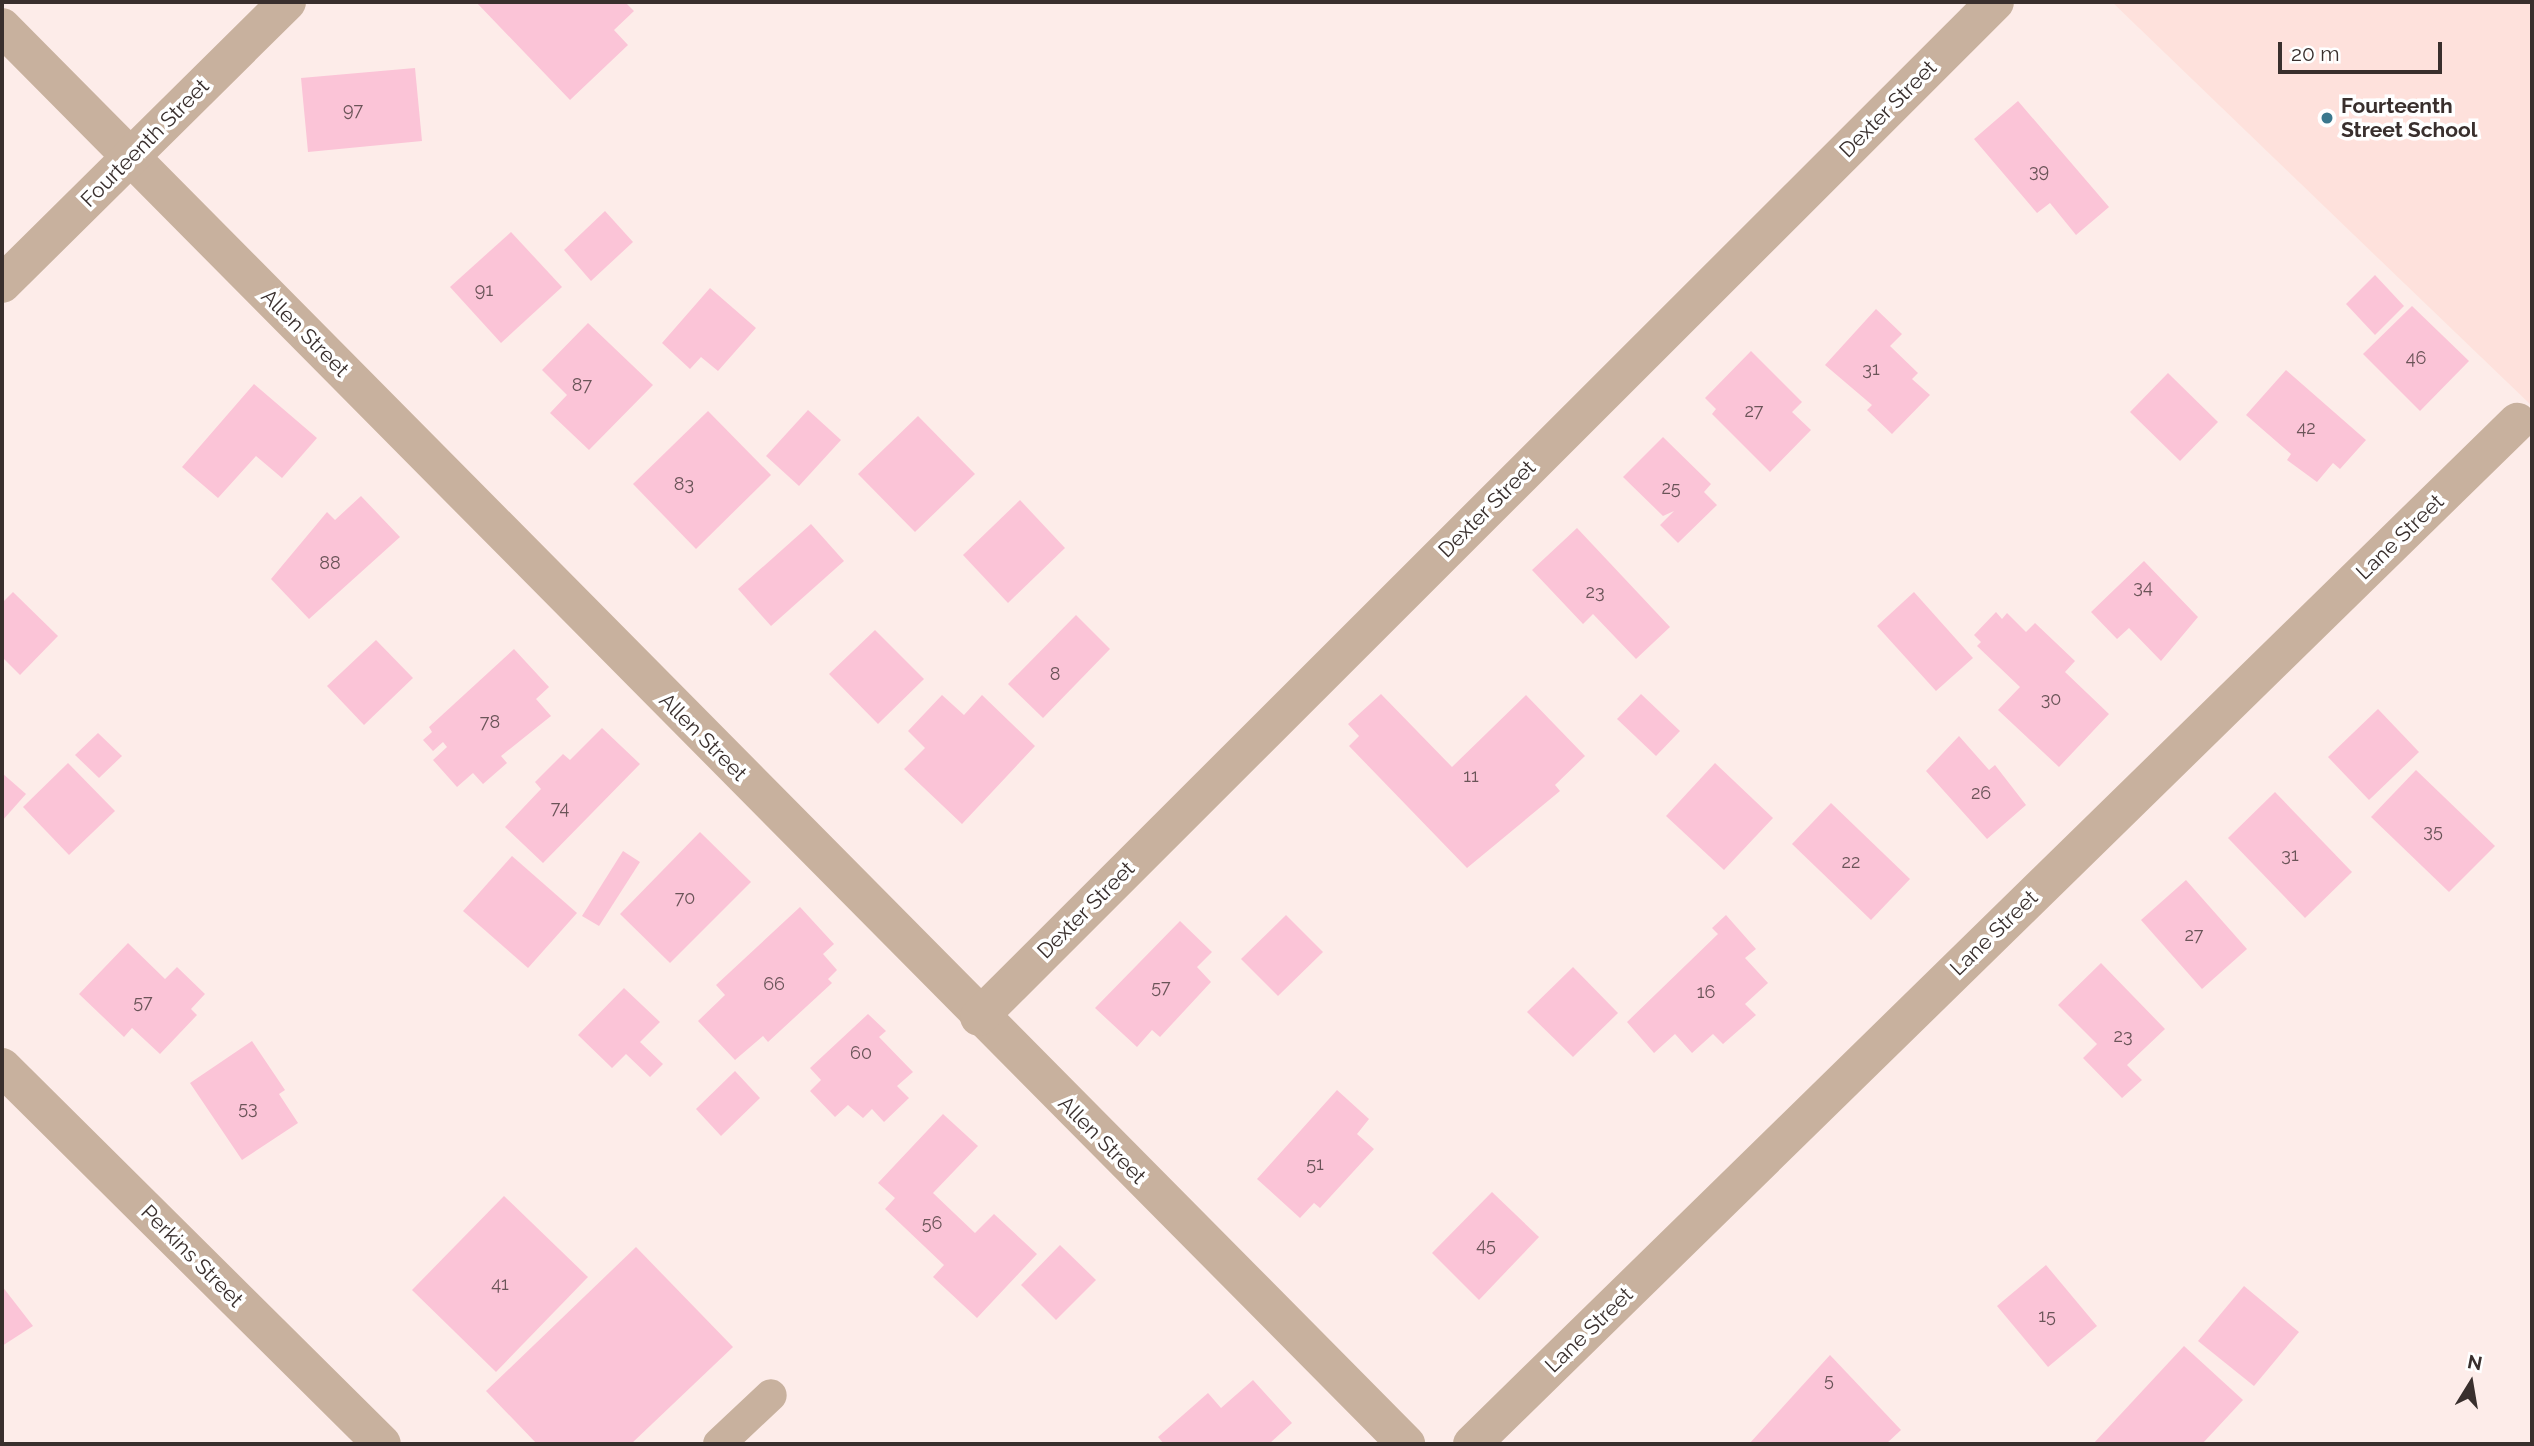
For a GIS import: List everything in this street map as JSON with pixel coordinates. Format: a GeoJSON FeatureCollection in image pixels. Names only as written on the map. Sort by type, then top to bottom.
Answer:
{"type":"FeatureCollection","features":[{"type":"Feature","properties":{"kind":"street","name":"Fourteenth Street"},"geometry":{"type":"LineString","coordinates":[[2,284],[287,2]]}},
{"type":"Feature","properties":{"kind":"street","name":"Dexter Street"},"geometry":{"type":"LineString","coordinates":[[979,1017],[1995,2]]}},
{"type":"Feature","properties":{"kind":"street","name":"Allen Street"},"geometry":{"type":"LineString","coordinates":[[2,27],[979,1017],[1406,1444]]}},
{"type":"Feature","properties":{"kind":"street","name":"Lane Street"},"geometry":{"type":"LineString","coordinates":[[1472,1444],[2517,422]]}},
{"type":"Feature","properties":{"kind":"street","name":"Perkins Street"},"geometry":{"type":"LineString","coordinates":[[2,1067],[382,1444]]}},
{"type":"Feature","properties":{"kind":"lane"},"geometry":{"type":"LineString","coordinates":[[719,1444],[771,1395]]}},
{"type":"Feature","properties":{"kind":"shaded area"},"geometry":{"type":"Polygon","coordinates":[[[2112,2],[2532,2],[2532,406],[2354,235],[2112,2]]]}},
{"type":"Feature","properties":{"kind":"building"},"geometry":{"type":"Polygon","coordinates":[[[476,2],[625,2],[634,11],[614,30],[628,45],[570,100],[476,2]]]}},
{"type":"Feature","properties":{"kind":"building"},"geometry":{"type":"Polygon","coordinates":[[[415,68],[422,141],[308,152],[301,78],[415,68]]]}},
{"type":"Feature","properties":{"kind":"building"},"geometry":{"type":"Polygon","coordinates":[[[2018,101],[2109,207],[2076,235],[2050,203],[2037,213],[1974,139],[2018,101]]]}},
{"type":"Feature","properties":{"kind":"building"},"geometry":{"type":"Polygon","coordinates":[[[605,211],[633,242],[591,281],[564,250],[605,211]]]}},
{"type":"Feature","properties":{"kind":"building"},"geometry":{"type":"Polygon","coordinates":[[[511,232],[562,287],[501,343],[450,287],[511,232]]]}},
{"type":"Feature","properties":{"kind":"building"},"geometry":{"type":"Polygon","coordinates":[[[2375,275],[2404,306],[2375,335],[2346,304],[2375,275]]]}},
{"type":"Feature","properties":{"kind":"building"},"geometry":{"type":"Polygon","coordinates":[[[710,288],[756,328],[718,371],[701,357],[690,369],[662,343],[710,288]]]}},
{"type":"Feature","properties":{"kind":"building"},"geometry":{"type":"Polygon","coordinates":[[[2412,306],[2469,361],[2420,411],[2363,354],[2412,306]]]}},
{"type":"Feature","properties":{"kind":"building"},"geometry":{"type":"Polygon","coordinates":[[[1876,309],[1902,334],[1890,346],[1918,373],[1912,379],[1930,395],[1892,434],[1867,410],[1872,405],[1825,365],[1876,309]]]}},
{"type":"Feature","properties":{"kind":"building"},"geometry":{"type":"Polygon","coordinates":[[[588,323],[653,385],[589,450],[550,413],[567,395],[542,370],[588,323]]]}},
{"type":"Feature","properties":{"kind":"building"},"geometry":{"type":"Polygon","coordinates":[[[1751,351],[1802,402],[1792,412],[1811,430],[1770,472],[1712,414],[1716,409],[1705,398],[1751,351]]]}},
{"type":"Feature","properties":{"kind":"building"},"geometry":{"type":"Polygon","coordinates":[[[2286,370],[2366,440],[2340,469],[2333,463],[2317,482],[2287,460],[2291,454],[2246,415],[2286,370]]]}},
{"type":"Feature","properties":{"kind":"building"},"geometry":{"type":"Polygon","coordinates":[[[2168,373],[2218,422],[2180,461],[2130,412],[2168,373]]]}},
{"type":"Feature","properties":{"kind":"building"},"geometry":{"type":"Polygon","coordinates":[[[254,384],[317,438],[282,478],[256,456],[218,498],[182,467],[254,384]]]}},
{"type":"Feature","properties":{"kind":"building"},"geometry":{"type":"Polygon","coordinates":[[[808,410],[841,440],[799,486],[766,456],[808,410]]]}},
{"type":"Feature","properties":{"kind":"building"},"geometry":{"type":"Polygon","coordinates":[[[708,411],[771,475],[696,549],[633,484],[708,411]]]}},
{"type":"Feature","properties":{"kind":"building"},"geometry":{"type":"Polygon","coordinates":[[[918,416],[975,474],[915,532],[858,474],[918,416]]]}},
{"type":"Feature","properties":{"kind":"building"},"geometry":{"type":"Polygon","coordinates":[[[1663,437],[1711,484],[1704,492],[1717,505],[1678,543],[1660,525],[1674,511],[1663,516],[1623,477],[1663,437]]]}},
{"type":"Feature","properties":{"kind":"building"},"geometry":{"type":"Polygon","coordinates":[[[361,496],[400,537],[309,619],[271,579],[327,512],[335,520],[361,496]]]}},
{"type":"Feature","properties":{"kind":"building"},"geometry":{"type":"Polygon","coordinates":[[[1020,500],[1065,548],[1008,603],[963,555],[1020,500]]]}},
{"type":"Feature","properties":{"kind":"building"},"geometry":{"type":"Polygon","coordinates":[[[811,524],[844,561],[771,626],[738,589],[811,524]]]}},
{"type":"Feature","properties":{"kind":"building"},"geometry":{"type":"Polygon","coordinates":[[[1577,528],[1670,627],[1636,659],[1593,614],[1583,624],[1532,570],[1577,528]]]}},
{"type":"Feature","properties":{"kind":"building"},"geometry":{"type":"Polygon","coordinates":[[[2144,561],[2198,617],[2161,661],[2129,628],[2117,639],[2091,612],[2144,561]]]}},
{"type":"Feature","properties":{"kind":"building"},"geometry":{"type":"Polygon","coordinates":[[[13,592],[58,636],[20,675],[2,657],[2,603],[13,592]]]}},
{"type":"Feature","properties":{"kind":"building"},"geometry":{"type":"Polygon","coordinates":[[[1914,592],[1973,658],[1936,691],[1877,626],[1914,592]]]}},
{"type":"Feature","properties":{"kind":"building"},"geometry":{"type":"Polygon","coordinates":[[[1996,612],[2002,619],[2007,613],[2026,632],[2035,623],[2075,661],[2065,672],[2109,714],[2059,767],[1998,710],[2020,687],[1977,646],[1981,642],[1974,635],[1996,612]]]}},
{"type":"Feature","properties":{"kind":"building"},"geometry":{"type":"Polygon","coordinates":[[[1076,615],[1110,649],[1043,718],[1008,684],[1076,615]]]}},
{"type":"Feature","properties":{"kind":"building"},"geometry":{"type":"Polygon","coordinates":[[[875,630],[924,679],[878,724],[829,674],[875,630]]]}},
{"type":"Feature","properties":{"kind":"building"},"geometry":{"type":"Polygon","coordinates":[[[376,640],[413,678],[364,725],[327,686],[376,640]]]}},
{"type":"Feature","properties":{"kind":"building"},"geometry":{"type":"Polygon","coordinates":[[[514,649],[549,687],[536,699],[551,716],[501,756],[507,763],[483,784],[473,773],[457,787],[433,760],[447,747],[443,742],[433,751],[423,740],[432,732],[429,727],[514,649]]]}},
{"type":"Feature","properties":{"kind":"building"},"geometry":{"type":"Polygon","coordinates":[[[1381,694],[1452,767],[1526,695],[1585,756],[1555,785],[1560,791],[1467,868],[1349,746],[1359,736],[1348,724],[1381,694]]]}},
{"type":"Feature","properties":{"kind":"building"},"geometry":{"type":"Polygon","coordinates":[[[1641,694],[1680,731],[1656,756],[1617,719],[1641,694]]]}},
{"type":"Feature","properties":{"kind":"building"},"geometry":{"type":"Polygon","coordinates":[[[942,695],[964,715],[982,695],[1035,746],[962,824],[904,769],[925,748],[908,731],[942,695]]]}},
{"type":"Feature","properties":{"kind":"building"},"geometry":{"type":"Polygon","coordinates":[[[2378,709],[2419,752],[2369,800],[2328,757],[2378,709]]]}},
{"type":"Feature","properties":{"kind":"building"},"geometry":{"type":"Polygon","coordinates":[[[602,728],[640,764],[543,863],[505,827],[541,789],[535,782],[563,754],[570,760],[602,728]]]}},
{"type":"Feature","properties":{"kind":"building"},"geometry":{"type":"Polygon","coordinates":[[[98,733],[122,756],[99,778],[75,755],[98,733]]]}},
{"type":"Feature","properties":{"kind":"building"},"geometry":{"type":"Polygon","coordinates":[[[1959,736],[1989,770],[1995,765],[2026,805],[1987,839],[1926,771],[1959,736]]]}},
{"type":"Feature","properties":{"kind":"building"},"geometry":{"type":"Polygon","coordinates":[[[68,763],[115,811],[69,855],[23,807],[68,763]]]}},
{"type":"Feature","properties":{"kind":"building"},"geometry":{"type":"Polygon","coordinates":[[[1715,763],[1773,818],[1724,870],[1666,816],[1715,763]]]}},
{"type":"Feature","properties":{"kind":"building"},"geometry":{"type":"Polygon","coordinates":[[[2416,770],[2495,846],[2449,892],[2371,817],[2416,770]]]}},
{"type":"Feature","properties":{"kind":"building"},"geometry":{"type":"Polygon","coordinates":[[[2,773],[26,794],[2,821],[2,773]]]}},
{"type":"Feature","properties":{"kind":"building"},"geometry":{"type":"Polygon","coordinates":[[[2275,792],[2352,872],[2305,918],[2228,838],[2275,792]]]}},
{"type":"Feature","properties":{"kind":"building"},"geometry":{"type":"Polygon","coordinates":[[[1831,803],[1910,879],[1871,920],[1792,844],[1831,803]]]}},
{"type":"Feature","properties":{"kind":"building"},"geometry":{"type":"Polygon","coordinates":[[[700,832],[751,882],[670,963],[620,914],[700,832]]]}},
{"type":"Feature","properties":{"kind":"building"},"geometry":{"type":"Polygon","coordinates":[[[623,851],[640,862],[599,926],[582,916],[623,851]]]}},
{"type":"Feature","properties":{"kind":"building"},"geometry":{"type":"Polygon","coordinates":[[[512,856],[577,913],[528,968],[463,911],[512,856]]]}},
{"type":"Feature","properties":{"kind":"building"},"geometry":{"type":"Polygon","coordinates":[[[2186,880],[2247,949],[2202,989],[2141,920],[2186,880]]]}},
{"type":"Feature","properties":{"kind":"building"},"geometry":{"type":"Polygon","coordinates":[[[800,907],[834,944],[823,954],[837,970],[828,979],[832,983],[768,1042],[763,1036],[735,1060],[698,1021],[725,995],[716,985],[800,907]]]}},
{"type":"Feature","properties":{"kind":"building"},"geometry":{"type":"Polygon","coordinates":[[[1286,915],[1323,952],[1278,996],[1241,959],[1286,915]]]}},
{"type":"Feature","properties":{"kind":"building"},"geometry":{"type":"Polygon","coordinates":[[[1726,915],[1756,949],[1745,958],[1768,983],[1745,1004],[1756,1015],[1723,1044],[1713,1034],[1692,1053],[1675,1034],[1654,1053],[1627,1022],[1718,934],[1712,928],[1726,915]]]}},
{"type":"Feature","properties":{"kind":"building"},"geometry":{"type":"Polygon","coordinates":[[[1180,921],[1212,952],[1197,967],[1211,982],[1160,1037],[1152,1030],[1137,1047],[1095,1008],[1180,921]]]}},
{"type":"Feature","properties":{"kind":"building"},"geometry":{"type":"Polygon","coordinates":[[[128,943],[165,979],[177,967],[205,994],[191,1009],[197,1015],[160,1054],[132,1028],[124,1037],[79,994],[128,943]]]}},
{"type":"Feature","properties":{"kind":"building"},"geometry":{"type":"Polygon","coordinates":[[[2101,963],[2165,1029],[2127,1065],[2142,1080],[2122,1098],[2083,1058],[2097,1044],[2058,1005],[2101,963]]]}},
{"type":"Feature","properties":{"kind":"building"},"geometry":{"type":"Polygon","coordinates":[[[1573,967],[1618,1013],[1573,1057],[1527,1012],[1573,967]]]}},
{"type":"Feature","properties":{"kind":"building"},"geometry":{"type":"Polygon","coordinates":[[[624,988],[660,1022],[640,1042],[663,1064],[650,1077],[626,1054],[612,1068],[578,1035],[624,988]]]}},
{"type":"Feature","properties":{"kind":"building"},"geometry":{"type":"Polygon","coordinates":[[[868,1014],[886,1031],[879,1037],[913,1072],[897,1086],[909,1098],[884,1122],[872,1109],[863,1118],[848,1105],[835,1117],[810,1091],[821,1080],[810,1068],[868,1014]]]}},
{"type":"Feature","properties":{"kind":"building"},"geometry":{"type":"Polygon","coordinates":[[[252,1041],[285,1090],[279,1094],[298,1123],[242,1160],[190,1083],[252,1041]]]}},
{"type":"Feature","properties":{"kind":"building"},"geometry":{"type":"Polygon","coordinates":[[[735,1071],[760,1098],[721,1136],[696,1109],[735,1071]]]}},
{"type":"Feature","properties":{"kind":"building"},"geometry":{"type":"Polygon","coordinates":[[[1337,1090],[1369,1119],[1357,1134],[1374,1149],[1320,1208],[1314,1203],[1300,1218],[1257,1179],[1337,1090]]]}},
{"type":"Feature","properties":{"kind":"building"},"geometry":{"type":"Polygon","coordinates":[[[943,1114],[978,1146],[933,1193],[975,1233],[994,1214],[1037,1254],[977,1318],[933,1277],[944,1265],[885,1209],[895,1198],[878,1183],[943,1114]]]}},
{"type":"Feature","properties":{"kind":"building"},"geometry":{"type":"Polygon","coordinates":[[[1492,1192],[1539,1237],[1479,1300],[1432,1253],[1492,1192]]]}},
{"type":"Feature","properties":{"kind":"building"},"geometry":{"type":"Polygon","coordinates":[[[504,1196],[588,1277],[496,1372],[412,1290],[504,1196]]]}},
{"type":"Feature","properties":{"kind":"building"},"geometry":{"type":"Polygon","coordinates":[[[1060,1245],[1096,1280],[1056,1320],[1021,1285],[1060,1245]]]}},
{"type":"Feature","properties":{"kind":"building"},"geometry":{"type":"Polygon","coordinates":[[[636,1247],[733,1347],[631,1444],[537,1444],[486,1391],[636,1247]]]}},
{"type":"Feature","properties":{"kind":"building"},"geometry":{"type":"Polygon","coordinates":[[[2046,1265],[2097,1326],[2048,1367],[1997,1306],[2046,1265]]]}},
{"type":"Feature","properties":{"kind":"building"},"geometry":{"type":"Polygon","coordinates":[[[2,1286],[33,1326],[2,1346],[2,1286]]]}},
{"type":"Feature","properties":{"kind":"building"},"geometry":{"type":"Polygon","coordinates":[[[2244,1286],[2299,1332],[2254,1386],[2198,1341],[2244,1286]]]}},
{"type":"Feature","properties":{"kind":"building"},"geometry":{"type":"Polygon","coordinates":[[[2184,1346],[2243,1400],[2202,1444],[2093,1444],[2184,1346]]]}},
{"type":"Feature","properties":{"kind":"building"},"geometry":{"type":"Polygon","coordinates":[[[1830,1355],[1901,1430],[1886,1444],[1749,1444],[1830,1355]]]}},
{"type":"Feature","properties":{"kind":"building"},"geometry":{"type":"Polygon","coordinates":[[[1253,1380],[1292,1423],[1269,1444],[1164,1444],[1158,1437],[1208,1393],[1221,1408],[1253,1380]]]}},
{"type":"Feature","properties":{"kind":"place","name":"Fourteenth Street School"},"geometry":{"type":"Point","coordinates":[2327,118]}}]}
